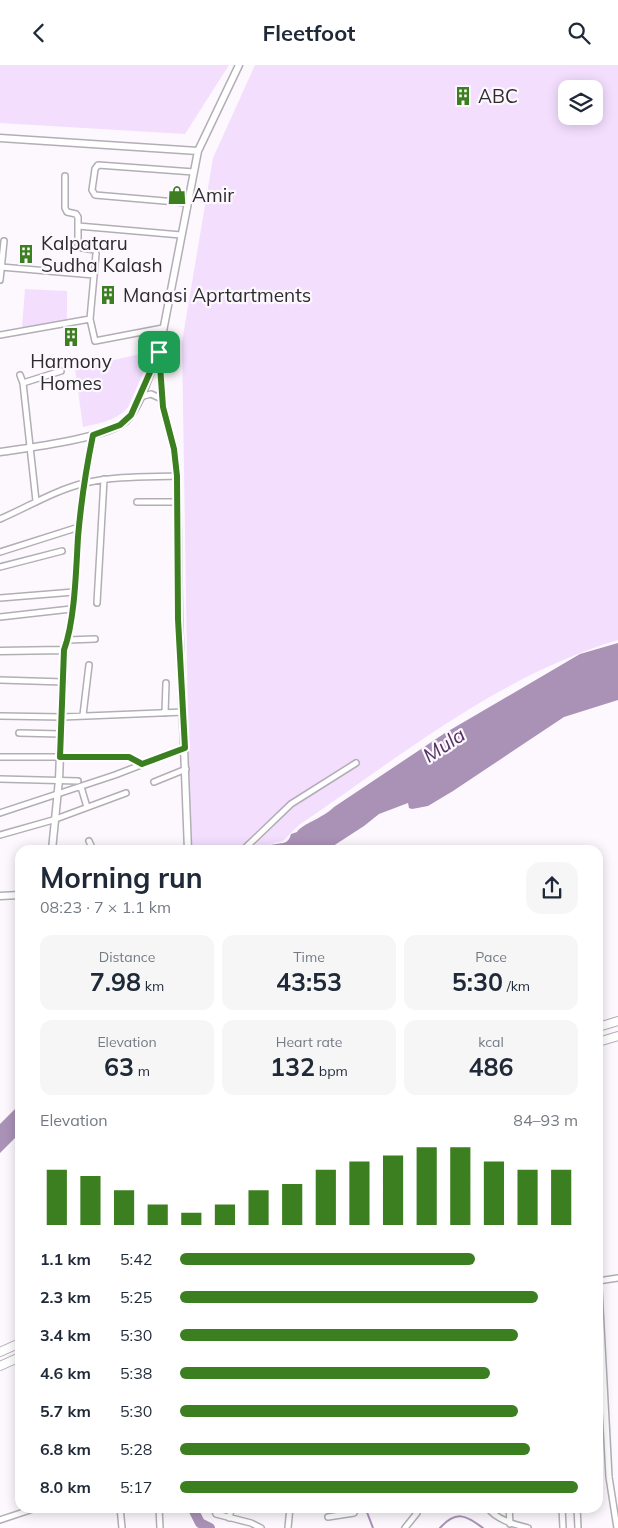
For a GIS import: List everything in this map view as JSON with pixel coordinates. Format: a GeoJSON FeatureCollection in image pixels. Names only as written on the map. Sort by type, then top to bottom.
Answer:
{"type":"FeatureCollection","features":[{"type":"Feature","properties":{"kind":"main road"},"geometry":{"type":"LineString","coordinates":[[603,1026],[618,1021]]}},
{"type":"Feature","properties":{"kind":"main road"},"geometry":{"type":"LineString","coordinates":[[603,1040],[618,1036]]}},
{"type":"Feature","properties":{"kind":"main road"},"geometry":{"type":"LineString","coordinates":[[0,1352],[15,1345]]}},
{"type":"Feature","properties":{"kind":"main road"},"geometry":{"type":"LineString","coordinates":[[0,1366],[15,1359]]}},
{"type":"Feature","properties":{"kind":"street"},"geometry":{"type":"LineString","coordinates":[[188,845],[184,712],[178,619],[177,476],[174,449],[162,399],[159,352],[198,151],[239,65]]}},
{"type":"Feature","properties":{"kind":"street"},"geometry":{"type":"LineString","coordinates":[[0,138],[198,151]]}},
{"type":"Feature","properties":{"kind":"street"},"geometry":{"type":"LineString","coordinates":[[188,203],[95,195],[92,190],[95,169],[98,165],[194,172]]}},
{"type":"Feature","properties":{"kind":"street"},"geometry":{"type":"LineString","coordinates":[[65,176],[66,209],[69,213],[76,214],[78,245],[96,252],[90,319],[95,341],[163,327]]}},
{"type":"Feature","properties":{"kind":"street"},"geometry":{"type":"LineString","coordinates":[[78,226],[181,235]]}},
{"type":"Feature","properties":{"kind":"street"},"geometry":{"type":"LineString","coordinates":[[0,280],[4,241]]}},
{"type":"Feature","properties":{"kind":"street"},"geometry":{"type":"LineString","coordinates":[[1,267],[94,275]]}},
{"type":"Feature","properties":{"kind":"street"},"geometry":{"type":"LineString","coordinates":[[0,335],[90,319]]}},
{"type":"Feature","properties":{"kind":"street"},"geometry":{"type":"LineString","coordinates":[[0,452],[93,435],[116,427],[126,421],[140,397],[159,352]]}},
{"type":"Feature","properties":{"kind":"street"},"geometry":{"type":"LineString","coordinates":[[23,383],[60,371]]}},
{"type":"Feature","properties":{"kind":"street"},"geometry":{"type":"LineString","coordinates":[[20,375],[23,383],[36,501]]}},
{"type":"Feature","properties":{"kind":"street"},"geometry":{"type":"LineString","coordinates":[[140,397],[151,394],[162,399]]}},
{"type":"Feature","properties":{"kind":"street"},"geometry":{"type":"LineString","coordinates":[[52,845],[53,820],[59,781],[64,650],[68,640],[74,592],[83,483],[93,435]]}},
{"type":"Feature","properties":{"kind":"street"},"geometry":{"type":"LineString","coordinates":[[0,519],[36,501],[83,483],[104,479],[177,476]]}},
{"type":"Feature","properties":{"kind":"street"},"geometry":{"type":"LineString","coordinates":[[97,603],[104,479]]}},
{"type":"Feature","properties":{"kind":"street"},"geometry":{"type":"LineString","coordinates":[[137,503],[178,503]]}},
{"type":"Feature","properties":{"kind":"street"},"geometry":{"type":"LineString","coordinates":[[0,552],[79,527]]}},
{"type":"Feature","properties":{"kind":"street"},"geometry":{"type":"LineString","coordinates":[[0,567],[62,551]]}},
{"type":"Feature","properties":{"kind":"street"},"geometry":{"type":"LineString","coordinates":[[0,598],[74,592]]}},
{"type":"Feature","properties":{"kind":"street"},"geometry":{"type":"LineString","coordinates":[[0,617],[71,609]]}},
{"type":"Feature","properties":{"kind":"street"},"geometry":{"type":"LineString","coordinates":[[68,640],[95,639]]}},
{"type":"Feature","properties":{"kind":"street"},"geometry":{"type":"LineString","coordinates":[[0,651],[64,650]]}},
{"type":"Feature","properties":{"kind":"street"},"geometry":{"type":"LineString","coordinates":[[83,715],[89,665]]}},
{"type":"Feature","properties":{"kind":"street"},"geometry":{"type":"LineString","coordinates":[[0,680],[64,682]]}},
{"type":"Feature","properties":{"kind":"street"},"geometry":{"type":"LineString","coordinates":[[165,713],[166,683]]}},
{"type":"Feature","properties":{"kind":"street"},"geometry":{"type":"LineString","coordinates":[[0,715],[62,717],[184,712]]}},
{"type":"Feature","properties":{"kind":"street"},"geometry":{"type":"LineString","coordinates":[[19,733],[60,734]]}},
{"type":"Feature","properties":{"kind":"street"},"geometry":{"type":"LineString","coordinates":[[0,813],[56,795],[79,784],[185,748]]}},
{"type":"Feature","properties":{"kind":"street"},"geometry":{"type":"LineString","coordinates":[[0,757],[129,757],[142,764]]}},
{"type":"Feature","properties":{"kind":"street"},"geometry":{"type":"LineString","coordinates":[[248,845],[291,804],[356,763]]}},
{"type":"Feature","properties":{"kind":"street"},"geometry":{"type":"LineString","coordinates":[[154,781],[186,769]]}},
{"type":"Feature","properties":{"kind":"street"},"geometry":{"type":"LineString","coordinates":[[0,779],[59,781],[79,784]]}},
{"type":"Feature","properties":{"kind":"street"},"geometry":{"type":"LineString","coordinates":[[79,784],[86,807]]}},
{"type":"Feature","properties":{"kind":"street"},"geometry":{"type":"LineString","coordinates":[[0,835],[53,820],[126,793]]}},
{"type":"Feature","properties":{"kind":"street"},"geometry":{"type":"LineString","coordinates":[[89,841],[91,845]]}},
{"type":"Feature","properties":{"kind":"street"},"geometry":{"type":"LineString","coordinates":[[0,896],[15,895]]}},
{"type":"Feature","properties":{"kind":"street"},"geometry":{"type":"LineString","coordinates":[[603,1280],[618,1278]]}},
{"type":"Feature","properties":{"kind":"street"},"geometry":{"type":"LineString","coordinates":[[603,1379],[608,1477],[617,1528]]}},
{"type":"Feature","properties":{"kind":"street"},"geometry":{"type":"LineString","coordinates":[[0,1521],[22,1513]]}},
{"type":"Feature","properties":{"kind":"street"},"geometry":{"type":"LineString","coordinates":[[121,1513],[122,1528]]}},
{"type":"Feature","properties":{"kind":"street"},"geometry":{"type":"LineString","coordinates":[[159,1513],[160,1528]]}},
{"type":"Feature","properties":{"kind":"street"},"geometry":{"type":"LineString","coordinates":[[216,1513],[251,1523],[261,1528]]}},
{"type":"Feature","properties":{"kind":"street"},"geometry":{"type":"LineString","coordinates":[[229,1518],[230,1513]]}},
{"type":"Feature","properties":{"kind":"street"},"geometry":{"type":"LineString","coordinates":[[288,1528],[289,1513]]}},
{"type":"Feature","properties":{"kind":"street"},"geometry":{"type":"LineString","coordinates":[[328,1517],[354,1513]]}},
{"type":"Feature","properties":{"kind":"street"},"geometry":{"type":"LineString","coordinates":[[405,1528],[417,1513]]}},
{"type":"Feature","properties":{"kind":"street"},"geometry":{"type":"LineString","coordinates":[[493,1513],[510,1524],[528,1528]]}},
{"type":"Feature","properties":{"kind":"street"},"geometry":{"type":"LineString","coordinates":[[509,1513],[510,1524]]}},
{"type":"Feature","properties":{"kind":"street"},"geometry":{"type":"LineString","coordinates":[[562,1513],[563,1528]]}},
{"type":"Feature","properties":{"kind":"street"},"geometry":{"type":"LineString","coordinates":[[577,1513],[578,1528]]}},
{"type":"Feature","properties":{"kind":"shaded area"},"geometry":{"type":"Polygon","coordinates":[[[0,65],[229,65],[185,134],[0,123],[0,65]]]}},
{"type":"Feature","properties":{"kind":"shaded area"},"geometry":{"type":"Polygon","coordinates":[[[255,65],[618,65],[618,640],[574,655],[532,674],[491,696],[413,746],[299,825],[283,841],[270,845],[190,845],[182,342],[213,158],[255,65]]]}},
{"type":"Feature","properties":{"kind":"shaded area"},"geometry":{"type":"Polygon","coordinates":[[[25,289],[67,291],[67,320],[22,328],[25,289]]]}},
{"type":"Feature","properties":{"kind":"shaded area"},"geometry":{"type":"Polygon","coordinates":[[[153,351],[128,407],[123,412],[102,423],[83,427],[75,369],[153,351]]]}},
{"type":"Feature","properties":{"kind":"water","name":"Mula"},"geometry":{"type":"Polygon","coordinates":[[[618,643],[618,700],[564,717],[428,806],[412,809],[409,808],[408,803],[379,814],[335,845],[271,845],[286,842],[291,834],[297,832],[303,826],[445,733],[580,654],[618,643]]]}},
{"type":"Feature","properties":{"kind":"water"},"geometry":{"type":"Polygon","coordinates":[[[15,1109],[15,1138],[0,1153],[0,1124],[15,1109]]]}},
{"type":"Feature","properties":{"kind":"waterway"},"geometry":{"type":"LineString","coordinates":[[195,1513],[200,1523],[210,1528]]}},
{"type":"Feature","properties":{"kind":"waterway"},"geometry":{"type":"LineString","coordinates":[[367,1513],[373,1528]]}},
{"type":"Feature","properties":{"kind":"waterway"},"geometry":{"type":"LineString","coordinates":[[440,1528],[451,1519],[461,1516],[483,1528]]}},
{"type":"Feature","properties":{"kind":"place","name":"ABC"},"geometry":{"type":"Point","coordinates":[463,96]}},
{"type":"Feature","properties":{"kind":"place","name":"Amir"},"geometry":{"type":"Point","coordinates":[177,195]}},
{"type":"Feature","properties":{"kind":"place","name":"Kalpataru Sudha Kalash"},"geometry":{"type":"Point","coordinates":[26,254]}},
{"type":"Feature","properties":{"kind":"place","name":"Manasi Aprtartments"},"geometry":{"type":"Point","coordinates":[108,295]}},
{"type":"Feature","properties":{"kind":"place","name":"Harmony Homes"},"geometry":{"type":"Point","coordinates":[71,337]}},
{"type":"Feature","properties":{"kind":"route"},"geometry":{"type":"LineString","coordinates":[[159,352],[163,407],[174,449],[177,476],[178,619],[185,748],[142,764],[129,757],[60,757],[64,650],[68,640],[74,592],[83,483],[93,435],[120,425],[131,415],[159,352]]}}]}
